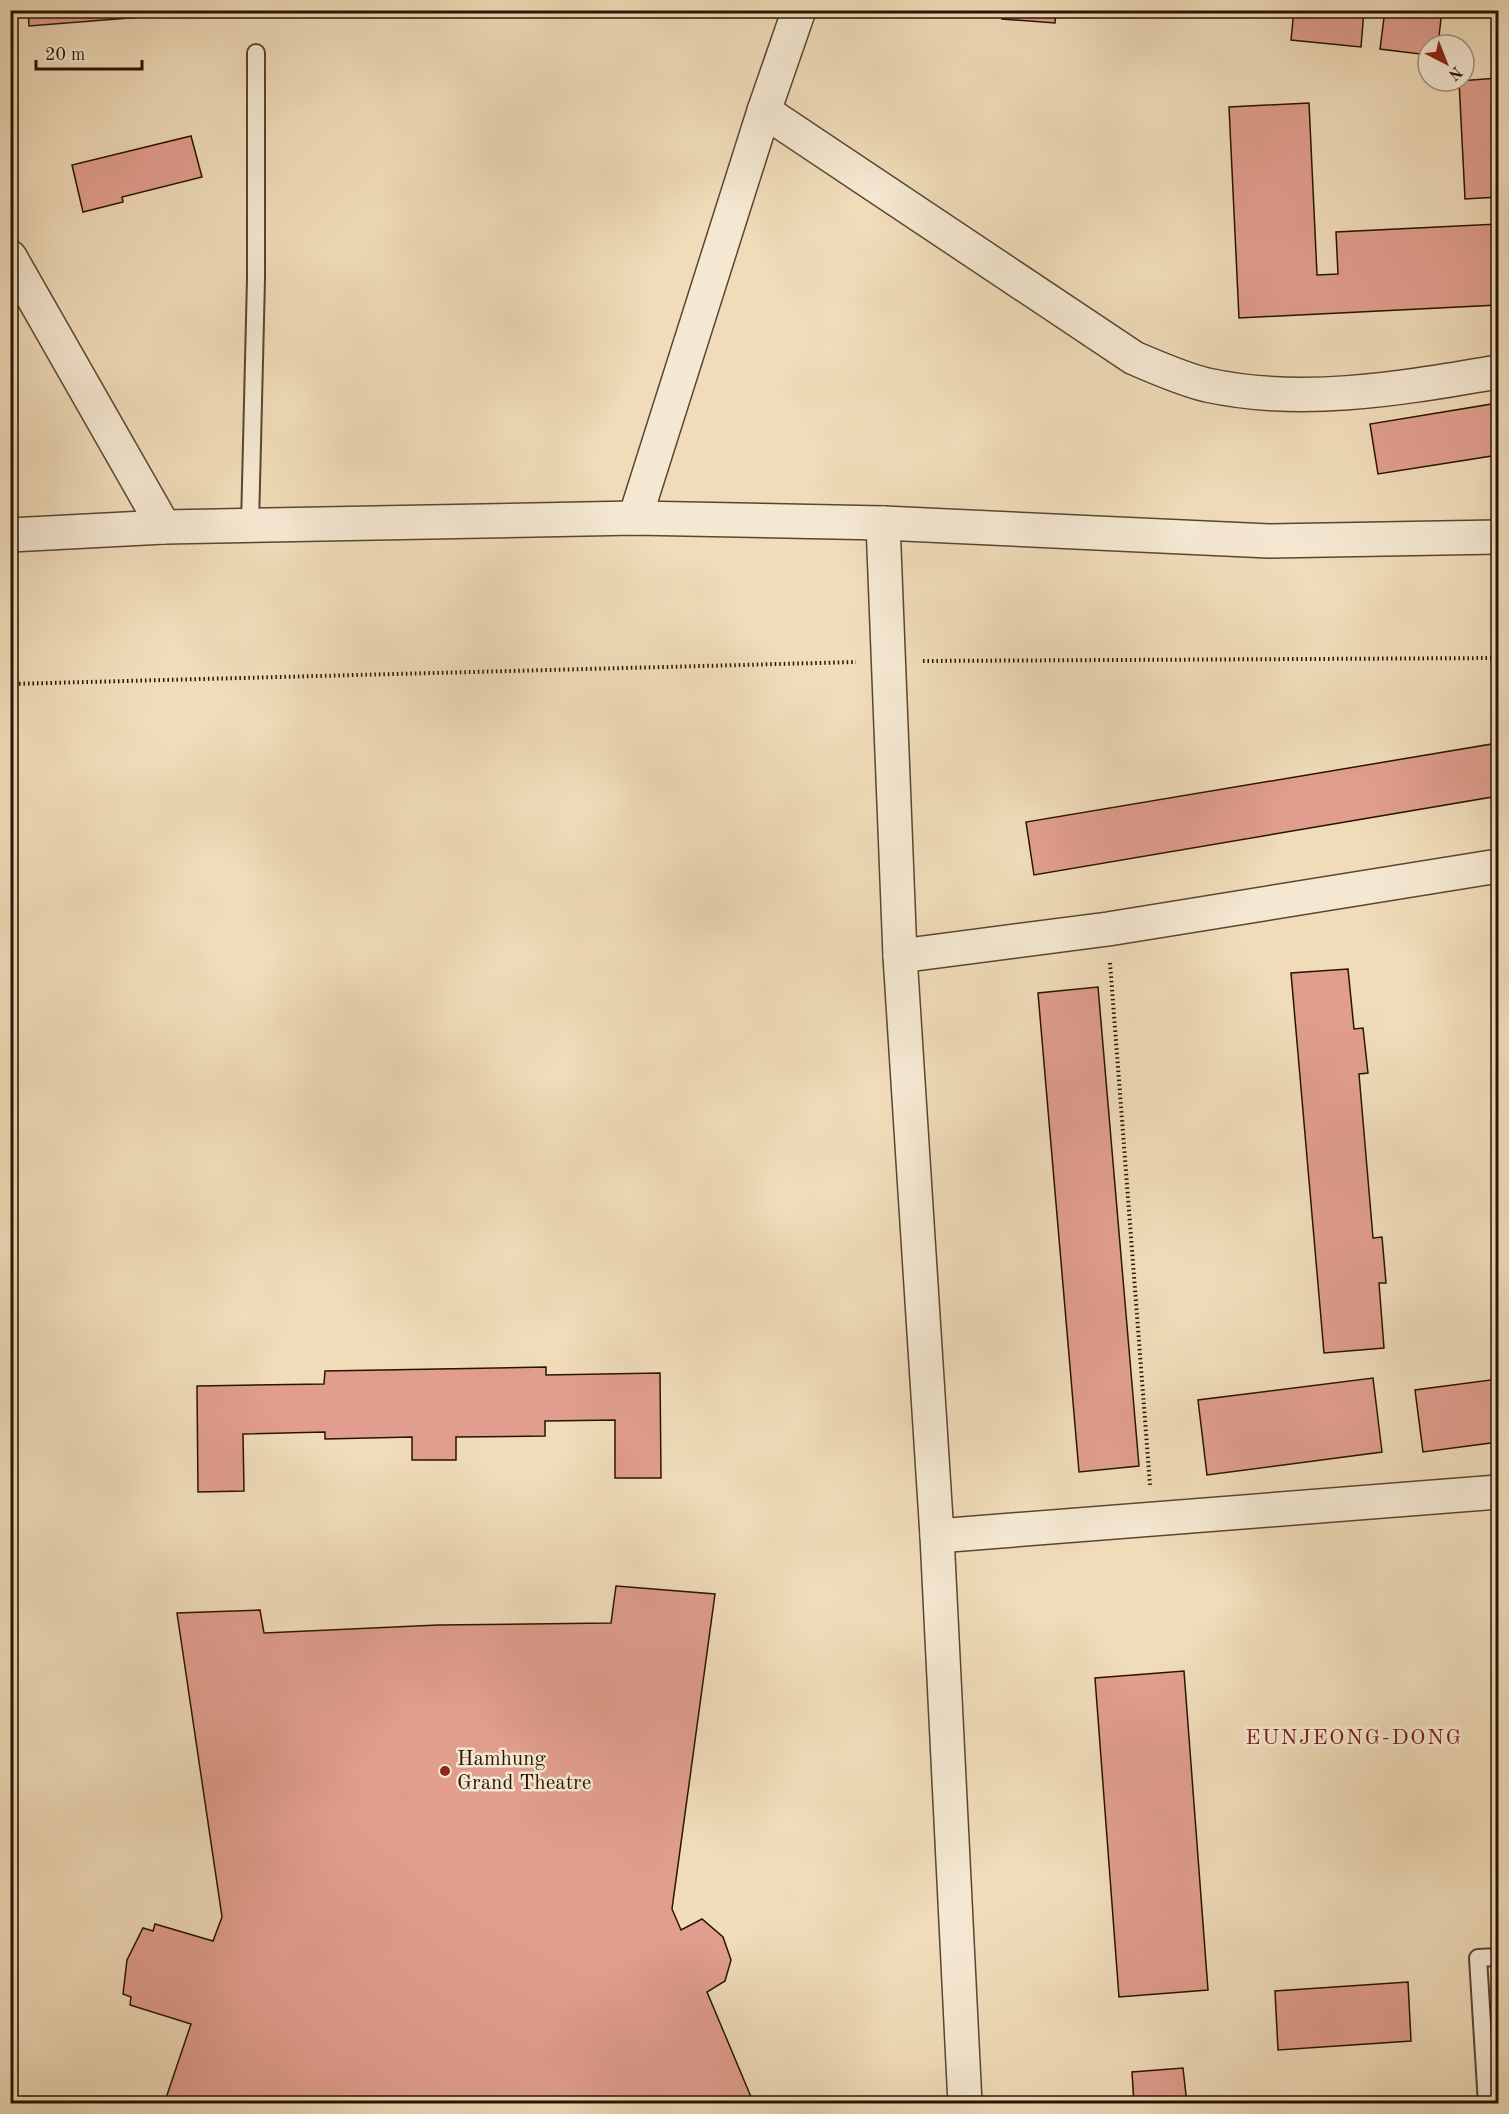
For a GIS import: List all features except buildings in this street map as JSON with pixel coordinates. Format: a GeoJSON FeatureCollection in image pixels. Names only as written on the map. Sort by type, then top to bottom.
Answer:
{"type":"FeatureCollection","features":[{"type":"Feature","properties":{"kind":"street"},"geometry":{"type":"LineString","coordinates":[[635,518],[764,111],[799,10]]}},
{"type":"Feature","properties":{"kind":"street"},"geometry":{"type":"LineString","coordinates":[[764,111],[1134,358],[1172,374],[1208,385],[1312,395],[1375,392],[1498,372]]}},
{"type":"Feature","properties":{"kind":"street"},"geometry":{"type":"LineString","coordinates":[[10,257],[164,527]]}},
{"type":"Feature","properties":{"kind":"street"},"geometry":{"type":"LineString","coordinates":[[10,535],[164,527],[635,518],[883,523],[1269,541],[1498,537]]}},
{"type":"Feature","properties":{"kind":"street"},"geometry":{"type":"LineString","coordinates":[[883,523],[900,956],[936,1536],[965,2103]]}},
{"type":"Feature","properties":{"kind":"street"},"geometry":{"type":"LineString","coordinates":[[900,956],[1108,929],[1498,866]]}},
{"type":"Feature","properties":{"kind":"street"},"geometry":{"type":"LineString","coordinates":[[936,1536],[1498,1492]]}},
{"type":"Feature","properties":{"kind":"lane"},"geometry":{"type":"LineString","coordinates":[[250,525],[256,279],[256,52]]}},
{"type":"Feature","properties":{"kind":"lane"},"geometry":{"type":"LineString","coordinates":[[1487,2103],[1478,1958],[1498,1957]]}},
{"type":"Feature","properties":{"kind":"path"},"geometry":{"type":"LineString","coordinates":[[10,684],[888,662],[1498,658]]}},
{"type":"Feature","properties":{"kind":"path"},"geometry":{"type":"LineString","coordinates":[[1108,929],[1154,1519]]}},
{"type":"Feature","properties":{"kind":"place","name":"Hamhung Grand Theatre"},"geometry":{"type":"Point","coordinates":[445,1771]}},
{"type":"Feature","properties":{"kind":"district","name":"EUNJEONG-DONG"},"geometry":{"type":"Point","coordinates":[1354,1738]}}]}
